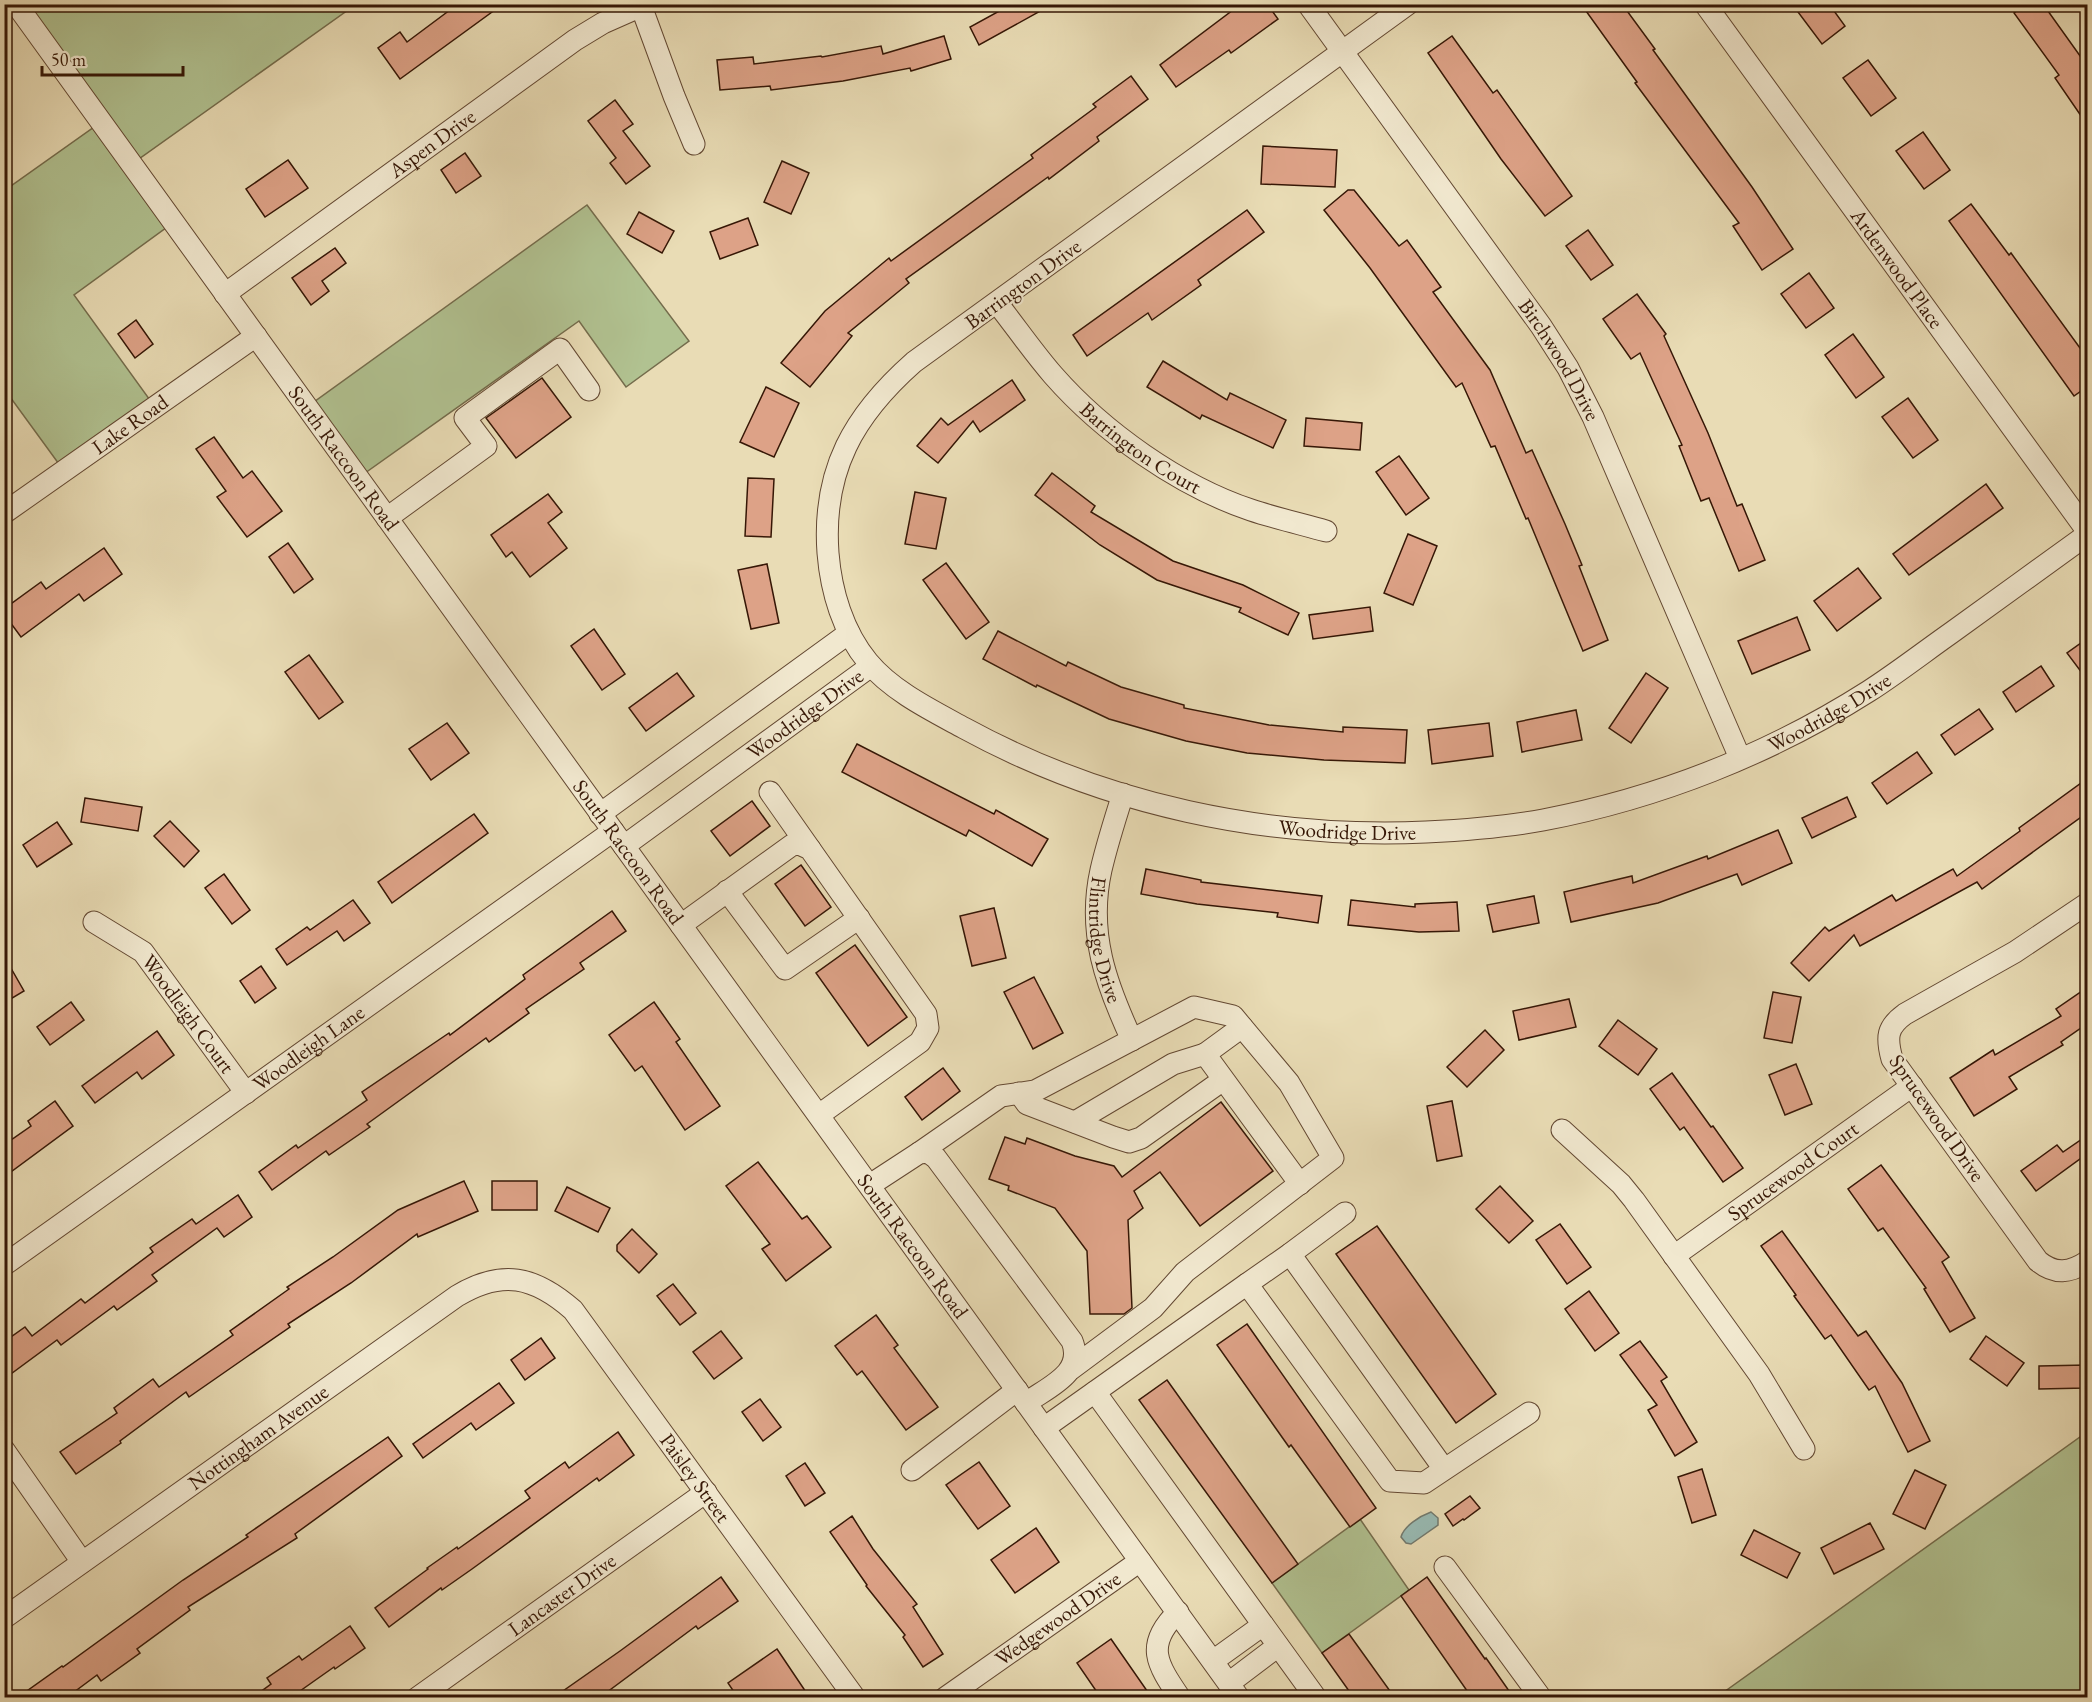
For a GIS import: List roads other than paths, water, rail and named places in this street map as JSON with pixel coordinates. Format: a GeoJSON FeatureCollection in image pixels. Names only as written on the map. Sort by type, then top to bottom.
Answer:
{"type":"FeatureCollection","features":[{"type":"Feature","properties":{"kind":"street","name":"South Raccoon Road"},"geometry":{"type":"LineString","coordinates":[[16,4],[1234,1690]]}},
{"type":"Feature","properties":{"kind":"street","name":"Birchwood Drive"},"geometry":{"type":"LineString","coordinates":[[1308,4],[1541,326],[1568,368],[1593,417],[1740,758]]}},
{"type":"Feature","properties":{"kind":"street","name":"Barrington Drive"},"geometry":{"type":"LineString","coordinates":[[871,666],[858,650],[849,633],[832,582],[827,542],[828,510],[841,458],[850,436],[872,403],[914,362],[1408,4]]}},
{"type":"Feature","properties":{"kind":"street","name":"Ardenwood Place"},"geometry":{"type":"LineString","coordinates":[[1706,4],[2088,533]]}},
{"type":"Feature","properties":{"kind":"street","name":"Aspen Drive"},"geometry":{"type":"LineString","coordinates":[[225,294],[575,40],[603,23],[644,5]]}},
{"type":"Feature","properties":{"kind":"street"},"geometry":{"type":"LineString","coordinates":[[644,5],[674,96],[694,144]]}},
{"type":"Feature","properties":{"kind":"street","name":"Barrington Court"},"geometry":{"type":"LineString","coordinates":[[997,303],[1053,375],[1099,420],[1138,450],[1174,474],[1210,493],[1250,510],[1326,531]]}},
{"type":"Feature","properties":{"kind":"street","name":"Lake Road"},"geometry":{"type":"LineString","coordinates":[[4,513],[256,336]]}},
{"type":"Feature","properties":{"kind":"street"},"geometry":{"type":"LineString","coordinates":[[387,518],[486,446],[465,418],[560,349],[589,390]]}},
{"type":"Feature","properties":{"kind":"street","name":"Woodridge Drive"},"geometry":{"type":"LineString","coordinates":[[618,838],[871,666],[898,688],[986,740],[1029,760],[1091,784],[1154,804],[1297,830],[1377,834],[1468,830],[1539,821],[1608,806],[1685,782],[1800,731],[1869,691],[2088,533]]}},
{"type":"Feature","properties":{"kind":"street","name":"Woodridge Drive"},"geometry":{"type":"LineString","coordinates":[[600,814],[849,633]]}},
{"type":"Feature","properties":{"kind":"street"},"geometry":{"type":"LineString","coordinates":[[770,792],[926,1014],[928,1028],[920,1042],[819,1115]]}},
{"type":"Feature","properties":{"kind":"street","name":"Flintridge Drive"},"geometry":{"type":"LineString","coordinates":[[1123,794],[1101,870],[1096,913],[1102,966],[1111,994],[1132,1040]]}},
{"type":"Feature","properties":{"kind":"street","name":"Woodleigh Lane"},"geometry":{"type":"LineString","coordinates":[[4,1264],[246,1093],[618,838]]}},
{"type":"Feature","properties":{"kind":"street"},"geometry":{"type":"LineString","coordinates":[[681,925],[792,845],[798,844],[810,849]]}},
{"type":"Feature","properties":{"kind":"street"},"geometry":{"type":"LineString","coordinates":[[727,891],[785,969],[859,918]]}},
{"type":"Feature","properties":{"kind":"street","name":"Sprucewood Drive"},"geometry":{"type":"LineString","coordinates":[[2088,903],[2015,952],[1895,1021],[1891,1027],[1889,1046],[1892,1059],[2038,1261],[2052,1271],[2067,1271],[2088,1261]]}},
{"type":"Feature","properties":{"kind":"street","name":"Woodleigh Court"},"geometry":{"type":"LineString","coordinates":[[94,922],[142,952],[246,1093]]}},
{"type":"Feature","properties":{"kind":"street"},"geometry":{"type":"LineString","coordinates":[[870,1185],[1000,1096],[1035,1091],[1194,1007],[1233,1016],[1289,1083],[1333,1158],[1185,1272],[1153,1308],[1068,1373],[1022,1396],[912,1470]]}},
{"type":"Feature","properties":{"kind":"street"},"geometry":{"type":"LineString","coordinates":[[1075,1122],[1173,1064],[1205,1054],[1242,1027]]}},
{"type":"Feature","properties":{"kind":"street"},"geometry":{"type":"LineString","coordinates":[[1205,1054],[1300,1184]]}},
{"type":"Feature","properties":{"kind":"street"},"geometry":{"type":"LineString","coordinates":[[1018,1093],[1027,1104],[1130,1142],[1141,1138],[1223,1080]]}},
{"type":"Feature","properties":{"kind":"street","name":"Sprucewood Court"},"geometry":{"type":"LineString","coordinates":[[1674,1256],[1912,1086]]}},
{"type":"Feature","properties":{"kind":"street"},"geometry":{"type":"LineString","coordinates":[[1562,1130],[1621,1184],[1759,1374],[1804,1449]]}},
{"type":"Feature","properties":{"kind":"street"},"geometry":{"type":"LineString","coordinates":[[919,1153],[928,1152],[936,1158],[1072,1341],[1076,1351],[1071,1369]]}},
{"type":"Feature","properties":{"kind":"street"},"geometry":{"type":"LineString","coordinates":[[1044,1428],[1345,1213]]}},
{"type":"Feature","properties":{"kind":"street"},"geometry":{"type":"LineString","coordinates":[[1290,1254],[1444,1469]]}},
{"type":"Feature","properties":{"kind":"street","name":"Nottingham Avenue"},"geometry":{"type":"LineString","coordinates":[[4,1618],[457,1296],[480,1284],[498,1279],[520,1280]]}},
{"type":"Feature","properties":{"kind":"street","name":"Paisley Street"},"geometry":{"type":"LineString","coordinates":[[520,1280],[555,1294],[573,1310],[855,1698]]}},
{"type":"Feature","properties":{"kind":"street"},"geometry":{"type":"LineString","coordinates":[[1247,1284],[1390,1482],[1424,1483],[1529,1413]]}},
{"type":"Feature","properties":{"kind":"street"},"geometry":{"type":"LineString","coordinates":[[1095,1392],[1316,1698]]}},
{"type":"Feature","properties":{"kind":"street"},"geometry":{"type":"LineString","coordinates":[[4,1450],[82,1562]]}},
{"type":"Feature","properties":{"kind":"street","name":"Lancaster Drive"},"geometry":{"type":"LineString","coordinates":[[417,1698],[706,1492]]}},
{"type":"Feature","properties":{"kind":"street","name":"Wedgewood Drive"},"geometry":{"type":"LineString","coordinates":[[945,1698],[1140,1561]]}},
{"type":"Feature","properties":{"kind":"street"},"geometry":{"type":"LineString","coordinates":[[1445,1567],[1541,1698]]}},
{"type":"Feature","properties":{"kind":"street"},"geometry":{"type":"LineString","coordinates":[[1178,1612],[1164,1625],[1156,1655],[1161,1670],[1180,1698]]}},
{"type":"Feature","properties":{"kind":"street"},"geometry":{"type":"LineString","coordinates":[[1213,1661],[1263,1625]]}},
{"type":"Feature","properties":{"kind":"street"},"geometry":{"type":"LineString","coordinates":[[1234,1690],[1278,1646]]}},
{"type":"Feature","properties":{"kind":"water"},"geometry":{"type":"Polygon","coordinates":[[[1431,1512],[1438,1518],[1438,1525],[1411,1544],[1406,1543],[1401,1537],[1405,1529],[1417,1519],[1431,1512]]]}}]}
